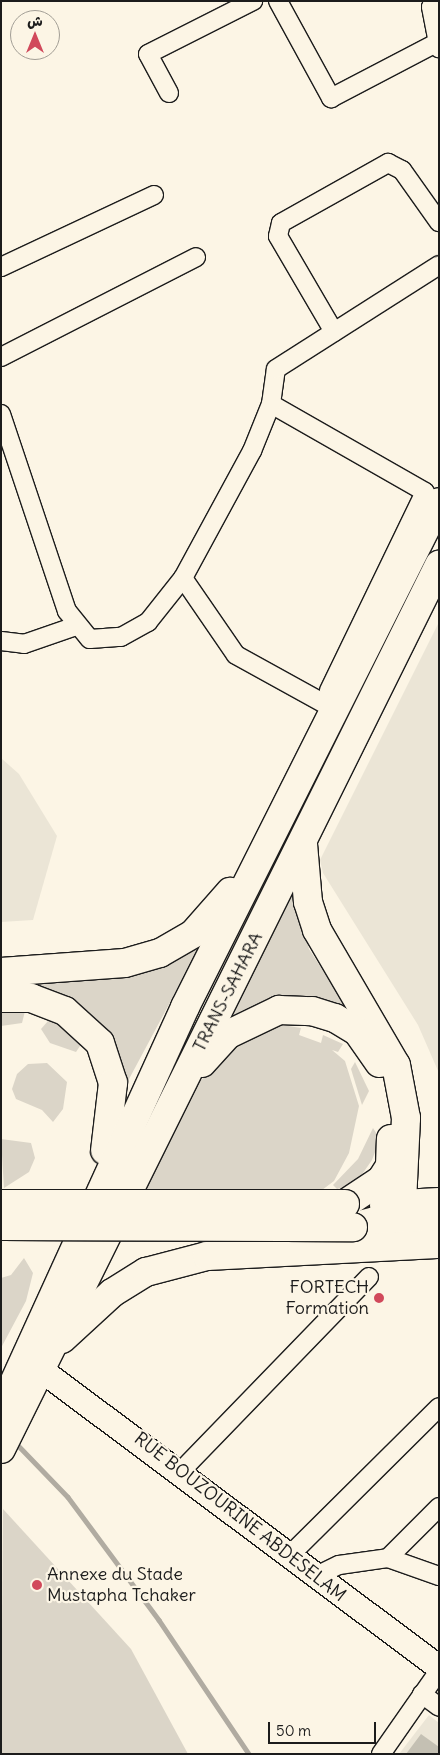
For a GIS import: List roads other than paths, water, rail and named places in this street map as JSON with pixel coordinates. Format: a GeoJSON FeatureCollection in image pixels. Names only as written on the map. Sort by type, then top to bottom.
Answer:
{"type":"FeatureCollection","features":[{"type":"Feature","properties":{"kind":"highway"},"geometry":{"type":"LineString","coordinates":[[1,1449],[6,1412],[97,1193],[184,1007],[439,502]]}},
{"type":"Feature","properties":{"kind":"highway","name":"TRANS-SAHARA"},"geometry":{"type":"LineString","coordinates":[[6,1412],[44,1360],[303,843],[439,565]]}},
{"type":"Feature","properties":{"kind":"highway"},"geometry":{"type":"LineString","coordinates":[[1,972],[116,964],[160,953],[208,920],[279,820]]}},
{"type":"Feature","properties":{"kind":"highway"},"geometry":{"type":"LineString","coordinates":[[303,843],[308,902],[317,930],[396,1065],[406,1118],[398,1164],[397,1213]]}},
{"type":"Feature","properties":{"kind":"highway"},"geometry":{"type":"LineString","coordinates":[[1,998],[31,998],[65,1010],[92,1032],[106,1052],[113,1083],[112,1124],[97,1193]]}},
{"type":"Feature","properties":{"kind":"highway"},"geometry":{"type":"LineString","coordinates":[[180,1088],[227,1036],[250,1021],[279,1010],[312,1010],[335,1018],[370,1045],[383,1070],[398,1164],[439,1194]]}},
{"type":"Feature","properties":{"kind":"highway"},"geometry":{"type":"LineString","coordinates":[[349,1216],[364,1195],[398,1164]]}},
{"type":"Feature","properties":{"kind":"highway"},"geometry":{"type":"LineString","coordinates":[[1,1226],[349,1216],[397,1213],[439,1202]]}},
{"type":"Feature","properties":{"kind":"highway"},"geometry":{"type":"LineString","coordinates":[[1,1204],[349,1216]]}},
{"type":"Feature","properties":{"kind":"highway"},"geometry":{"type":"LineString","coordinates":[[397,1213],[439,1225]]}},
{"type":"Feature","properties":{"kind":"highway"},"geometry":{"type":"LineString","coordinates":[[44,1360],[112,1293],[146,1272],[207,1256],[439,1244]]}},
{"type":"Feature","properties":{"kind":"street"},"geometry":{"type":"LineString","coordinates":[[169,93],[148,54],[253,1]]}},
{"type":"Feature","properties":{"kind":"street"},"geometry":{"type":"LineString","coordinates":[[278,1],[331,98],[437,45],[431,8],[435,1]]}},
{"type":"Feature","properties":{"kind":"street"},"geometry":{"type":"LineString","coordinates":[[334,332],[278,236],[281,223],[388,163],[402,170],[439,222]]}},
{"type":"Feature","properties":{"kind":"street"},"geometry":{"type":"LineString","coordinates":[[1,267],[154,195]]}},
{"type":"Feature","properties":{"kind":"street"},"geometry":{"type":"LineString","coordinates":[[1,357],[196,257]]}},
{"type":"Feature","properties":{"kind":"street"},"geometry":{"type":"LineString","coordinates":[[1,414],[40,541],[76,626],[90,639],[121,638],[148,622],[183,578],[252,451],[271,404],[276,369],[439,265]]}},
{"type":"Feature","properties":{"kind":"street"},"geometry":{"type":"LineString","coordinates":[[271,404],[425,492],[274,804],[279,820]]}},
{"type":"Feature","properties":{"kind":"street"},"geometry":{"type":"LineString","coordinates":[[183,578],[236,654],[323,704]]}},
{"type":"Feature","properties":{"kind":"street"},"geometry":{"type":"LineString","coordinates":[[1,641],[24,644],[76,626]]}},
{"type":"Feature","properties":{"kind":"street"},"geometry":{"type":"LineString","coordinates":[[181,1471],[369,1277]]}},
{"type":"Feature","properties":{"kind":"street","name":"RUE BOUZOURINE ABDESELAM"},"geometry":{"type":"LineString","coordinates":[[44,1360],[289,1556],[439,1667]]}},
{"type":"Feature","properties":{"kind":"street"},"geometry":{"type":"LineString","coordinates":[[289,1556],[439,1407]]}},
{"type":"Feature","properties":{"kind":"street"},"geometry":{"type":"LineString","coordinates":[[388,1558],[439,1506]]}},
{"type":"Feature","properties":{"kind":"street"},"geometry":{"type":"LineString","coordinates":[[316,1576],[339,1565],[388,1558],[439,1576]]}},
{"type":"Feature","properties":{"kind":"street"},"geometry":{"type":"LineString","coordinates":[[381,1754],[439,1671]]}},
{"type":"Feature","properties":{"kind":"street"},"geometry":{"type":"LineString","coordinates":[[422,1694],[439,1707]]}},
{"type":"Feature","properties":{"kind":"waterway"},"geometry":{"type":"LineString","coordinates":[[15,1442],[68,1497],[159,1620],[249,1754]]}},
{"type":"Feature","properties":{"kind":"place","name":"FORTECH Formation"},"geometry":{"type":"Point","coordinates":[379,1298]}},
{"type":"Feature","properties":{"kind":"place","name":"Annexe du Stade Mustapha Tchaker"},"geometry":{"type":"Point","coordinates":[37,1585]}}]}
